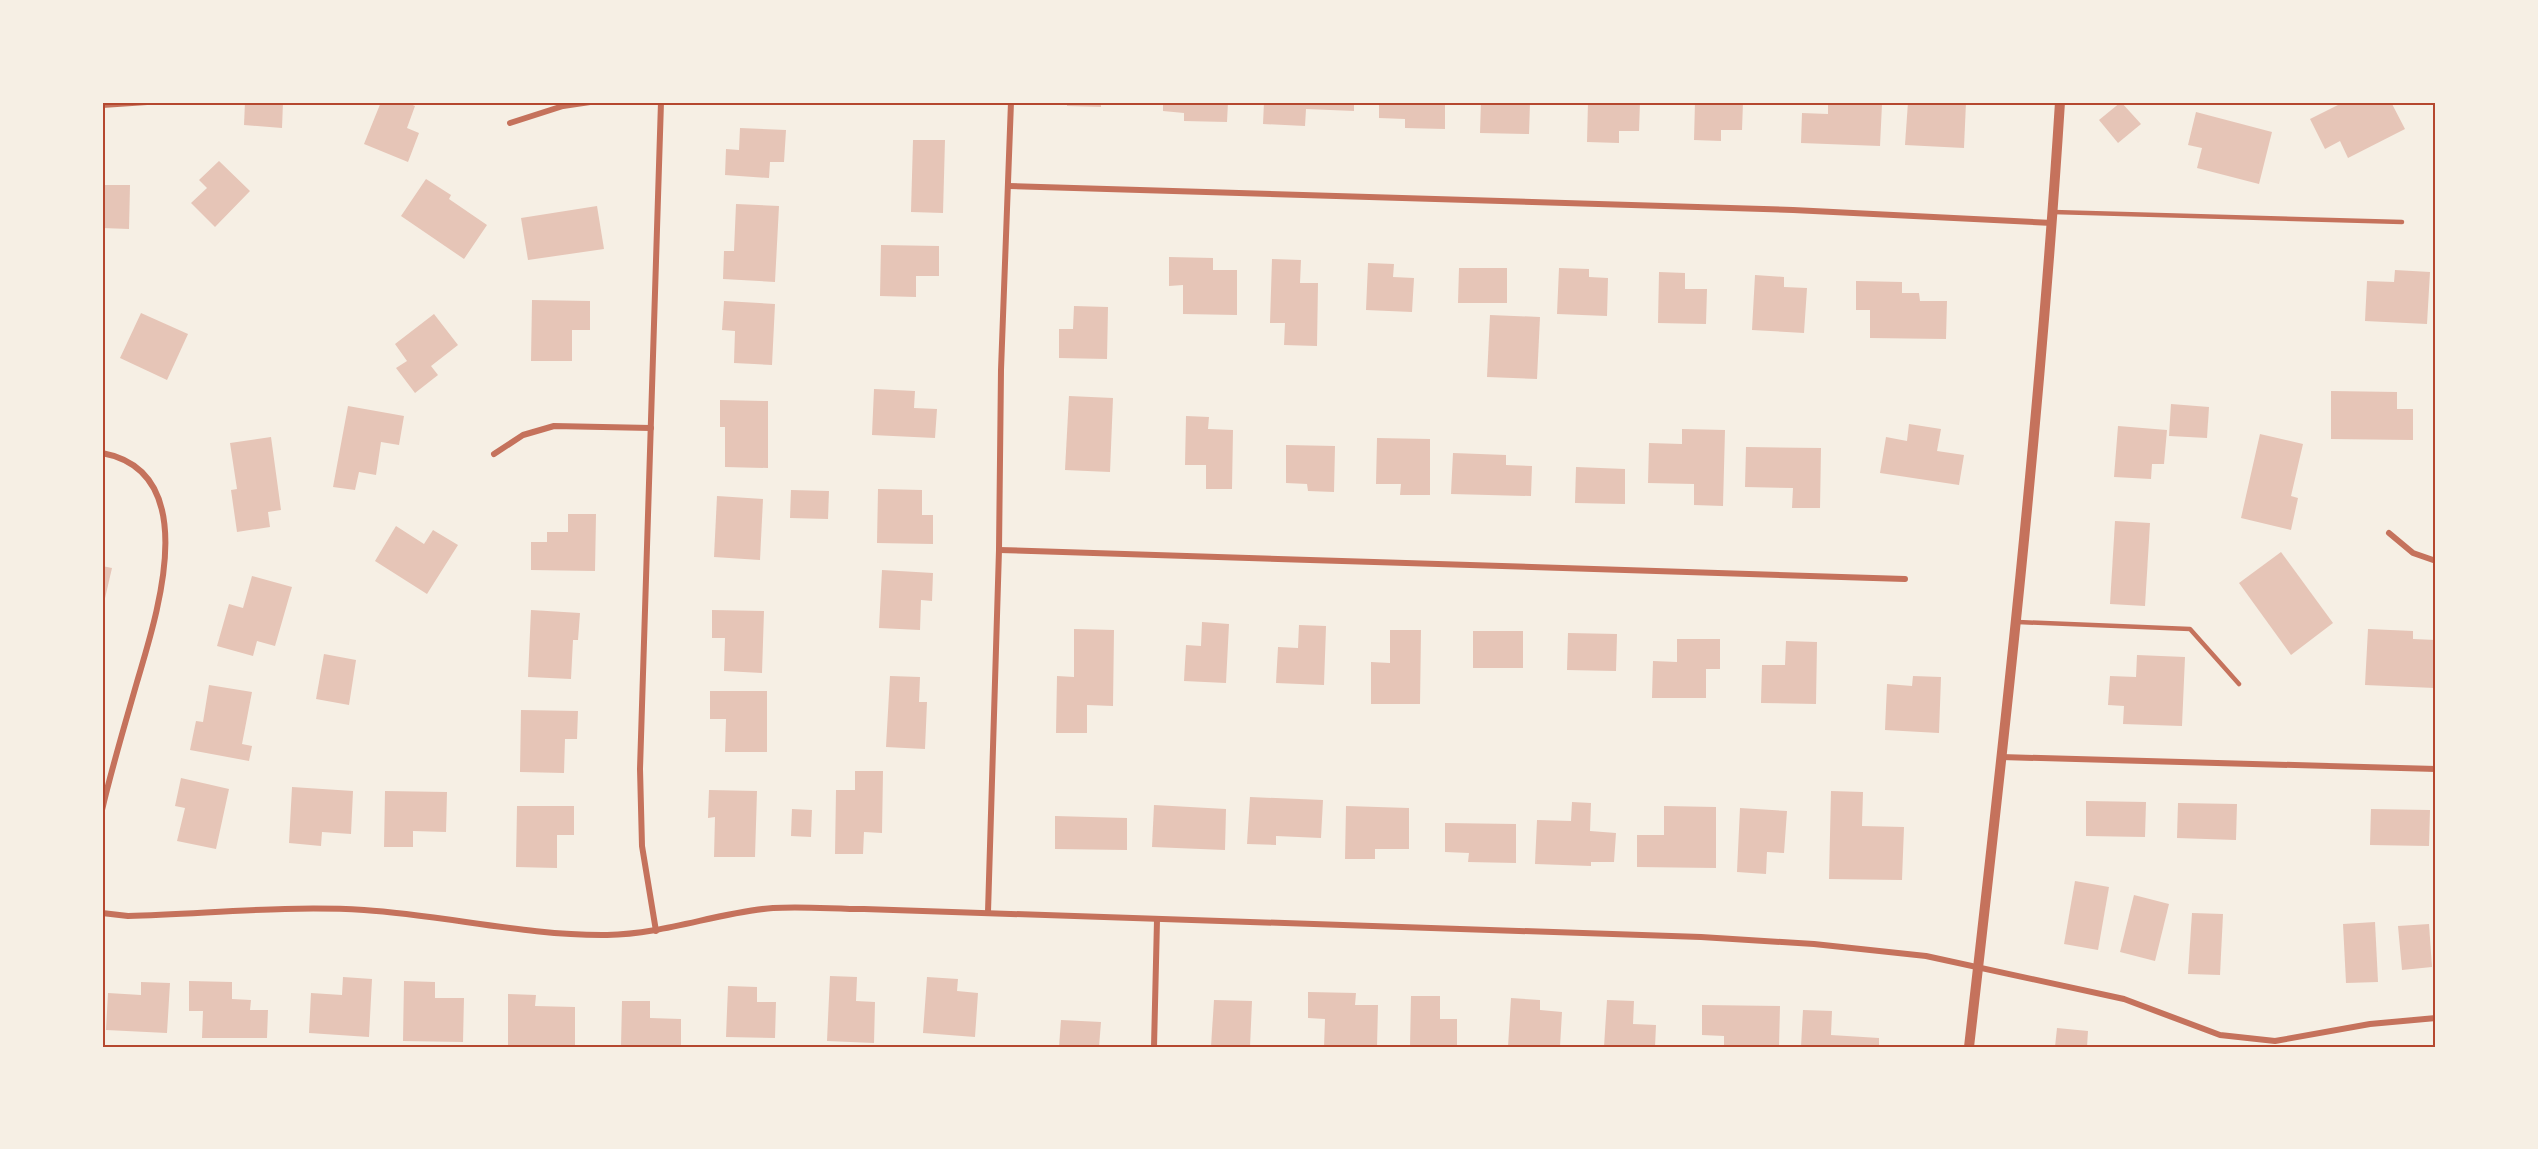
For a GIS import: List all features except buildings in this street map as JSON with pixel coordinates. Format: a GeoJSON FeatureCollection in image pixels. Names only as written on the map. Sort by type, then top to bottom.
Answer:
{"type":"FeatureCollection","features":[{"type":"Feature","properties":{"kind":"street"},"geometry":{"type":"LineString","coordinates":[[102,105],[147,102]]}},
{"type":"Feature","properties":{"kind":"street"},"geometry":{"type":"LineString","coordinates":[[510,123],[563,106],[590,102]]}},
{"type":"Feature","properties":{"kind":"street"},"geometry":{"type":"LineString","coordinates":[[656,930],[642,846],[640,769],[662,102]]}},
{"type":"Feature","properties":{"kind":"street"},"geometry":{"type":"LineString","coordinates":[[988,912],[999,550],[1001,370],[1011,102]]}},
{"type":"Feature","properties":{"kind":"street"},"geometry":{"type":"LineString","coordinates":[[1969,1047],[2014,622],[2052,218],[2060,102]]}},
{"type":"Feature","properties":{"kind":"street"},"geometry":{"type":"LineString","coordinates":[[1009,186],[2052,218]]}},
{"type":"Feature","properties":{"kind":"street"},"geometry":{"type":"LineString","coordinates":[[494,454],[523,435],[554,426],[651,428]]}},
{"type":"Feature","properties":{"kind":"street"},"geometry":{"type":"LineString","coordinates":[[102,453],[113,455],[144,472],[159,502],[166,534],[164,579],[102,810]]}},
{"type":"Feature","properties":{"kind":"street"},"geometry":{"type":"LineString","coordinates":[[2389,533],[2413,553],[2436,561]]}},
{"type":"Feature","properties":{"kind":"street"},"geometry":{"type":"LineString","coordinates":[[999,550],[1905,579]]}},
{"type":"Feature","properties":{"kind":"street"},"geometry":{"type":"LineString","coordinates":[[2001,757],[2436,769]]}},
{"type":"Feature","properties":{"kind":"street"},"geometry":{"type":"LineString","coordinates":[[102,913],[140,916],[323,908],[438,916],[560,933],[608,935],[656,930],[772,908],[988,912],[1157,920],[1701,937],[1911,953],[2124,999],[2220,1035],[2275,1041],[2370,1024],[2436,1018]]}},
{"type":"Feature","properties":{"kind":"street"},"geometry":{"type":"LineString","coordinates":[[1154,1047],[1157,920]]}},
{"type":"Feature","properties":{"kind":"lane"},"geometry":{"type":"LineString","coordinates":[[2052,218],[2402,222]]}},
{"type":"Feature","properties":{"kind":"lane"},"geometry":{"type":"LineString","coordinates":[[2014,622],[2190,628],[2239,684]]}}]}
